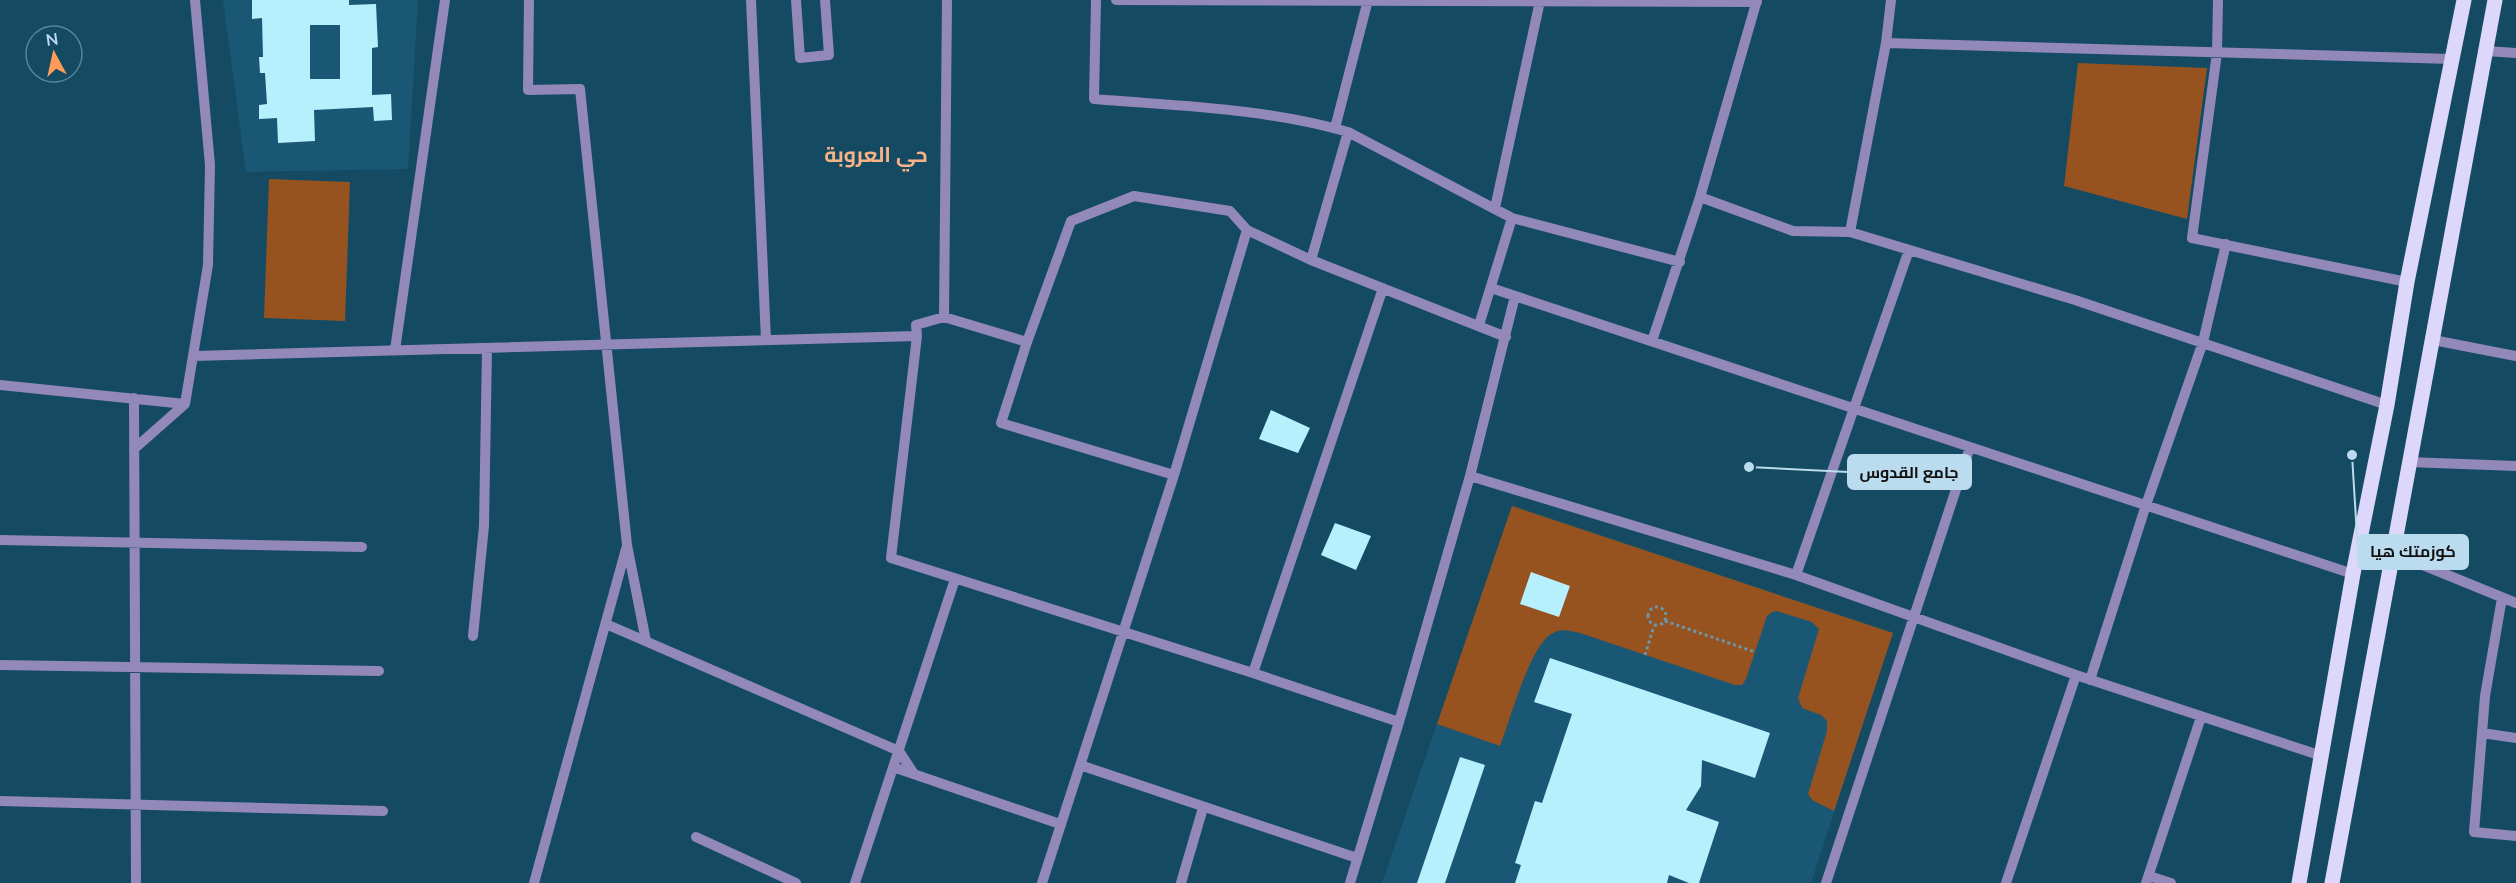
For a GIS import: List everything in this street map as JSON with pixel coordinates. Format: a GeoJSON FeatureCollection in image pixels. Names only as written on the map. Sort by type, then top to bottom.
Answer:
{"type":"FeatureCollection","features":[{"type":"Feature","properties":{"kind":"main road"},"geometry":{"type":"LineString","coordinates":[[2299,883],[2353,574],[2387,405],[2407,282],[2464,0]]}},
{"type":"Feature","properties":{"kind":"main road"},"geometry":{"type":"LineString","coordinates":[[2332,883],[2391,552],[2433,340],[2495,0]]}},
{"type":"Feature","properties":{"kind":"street"},"geometry":{"type":"LineString","coordinates":[[134,449],[184,404],[208,265],[210,165],[195,0]]}},
{"type":"Feature","properties":{"kind":"street"},"geometry":{"type":"LineString","coordinates":[[395,350],[445,0]]}},
{"type":"Feature","properties":{"kind":"street"},"geometry":{"type":"LineString","coordinates":[[529,0],[528,90],[580,89],[627,545],[646,641]]}},
{"type":"Feature","properties":{"kind":"street"},"geometry":{"type":"LineString","coordinates":[[751,0],[766,340]]}},
{"type":"Feature","properties":{"kind":"street"},"geometry":{"type":"LineString","coordinates":[[796,0],[800,58],[829,55],[825,0]]}},
{"type":"Feature","properties":{"kind":"street"},"geometry":{"type":"LineString","coordinates":[[944,317],[947,0]]}},
{"type":"Feature","properties":{"kind":"street"},"geometry":{"type":"LineString","coordinates":[[1096,0],[1094,99],[1274,116],[1335,128],[1348,132],[1512,218],[1680,262]]}},
{"type":"Feature","properties":{"kind":"street"},"geometry":{"type":"LineString","coordinates":[[1116,0],[1757,1],[1700,197],[1653,341]]}},
{"type":"Feature","properties":{"kind":"street"},"geometry":{"type":"LineString","coordinates":[[1335,128],[1368,0]]}},
{"type":"Feature","properties":{"kind":"street"},"geometry":{"type":"LineString","coordinates":[[1850,232],[1886,43],[1891,0]]}},
{"type":"Feature","properties":{"kind":"street"},"geometry":{"type":"LineString","coordinates":[[2218,0],[2217,53],[2192,238],[2407,282]]}},
{"type":"Feature","properties":{"kind":"street"},"geometry":{"type":"LineString","coordinates":[[1495,208],[1540,2]]}},
{"type":"Feature","properties":{"kind":"street"},"geometry":{"type":"LineString","coordinates":[[1886,43],[2452,59]]}},
{"type":"Feature","properties":{"kind":"street"},"geometry":{"type":"LineString","coordinates":[[2486,51],[2516,53]]}},
{"type":"Feature","properties":{"kind":"street"},"geometry":{"type":"LineString","coordinates":[[1311,260],[1348,132]]}},
{"type":"Feature","properties":{"kind":"street"},"geometry":{"type":"LineString","coordinates":[[1174,475],[1001,423],[1027,342],[1071,221],[1134,196],[1230,212],[1247,230],[1311,260],[1506,337]]}},
{"type":"Feature","properties":{"kind":"street"},"geometry":{"type":"LineString","coordinates":[[1700,197],[1793,231],[1850,232],[2204,342],[2387,405]]}},
{"type":"Feature","properties":{"kind":"street"},"geometry":{"type":"LineString","coordinates":[[1479,325],[1512,218]]}},
{"type":"Feature","properties":{"kind":"street"},"geometry":{"type":"LineString","coordinates":[[1042,883],[1174,475],[1247,230]]}},
{"type":"Feature","properties":{"kind":"street"},"geometry":{"type":"LineString","coordinates":[[2090,680],[2146,506],[2204,342],[2226,244]]}},
{"type":"Feature","properties":{"kind":"street"},"geometry":{"type":"LineString","coordinates":[[1796,575],[1909,250]]}},
{"type":"Feature","properties":{"kind":"street"},"geometry":{"type":"LineString","coordinates":[[1253,673],[1383,288]]}},
{"type":"Feature","properties":{"kind":"street"},"geometry":{"type":"LineString","coordinates":[[1491,288],[2353,574]]}},
{"type":"Feature","properties":{"kind":"street"},"geometry":{"type":"LineString","coordinates":[[1350,883],[1400,722],[1470,476],[1515,296]]}},
{"type":"Feature","properties":{"kind":"street"},"geometry":{"type":"LineString","coordinates":[[1027,342],[944,317],[916,325],[891,558],[1400,722]]}},
{"type":"Feature","properties":{"kind":"street"},"geometry":{"type":"LineString","coordinates":[[194,356],[916,336]]}},
{"type":"Feature","properties":{"kind":"street"},"geometry":{"type":"LineString","coordinates":[[2433,340],[2516,356]]}},
{"type":"Feature","properties":{"kind":"street"},"geometry":{"type":"LineString","coordinates":[[473,636],[484,526],[487,348]]}},
{"type":"Feature","properties":{"kind":"street"},"geometry":{"type":"LineString","coordinates":[[0,385],[184,404]]}},
{"type":"Feature","properties":{"kind":"street"},"geometry":{"type":"LineString","coordinates":[[134,398],[136,883]]}},
{"type":"Feature","properties":{"kind":"street"},"geometry":{"type":"LineString","coordinates":[[1826,883],[1970,447]]}},
{"type":"Feature","properties":{"kind":"street"},"geometry":{"type":"LineString","coordinates":[[2408,462],[2516,466]]}},
{"type":"Feature","properties":{"kind":"street"},"geometry":{"type":"LineString","coordinates":[[1470,476],[1796,575],[2090,680],[2322,756]]}},
{"type":"Feature","properties":{"kind":"street"},"geometry":{"type":"LineString","coordinates":[[0,540],[362,547]]}},
{"type":"Feature","properties":{"kind":"street"},"geometry":{"type":"LineString","coordinates":[[534,883],[627,545]]}},
{"type":"Feature","properties":{"kind":"street"},"geometry":{"type":"LineString","coordinates":[[2391,552],[2516,603]]}},
{"type":"Feature","properties":{"kind":"street"},"geometry":{"type":"LineString","coordinates":[[855,883],[955,579]]}},
{"type":"Feature","properties":{"kind":"street"},"geometry":{"type":"LineString","coordinates":[[2502,598],[2485,696],[2474,832],[2516,836]]}},
{"type":"Feature","properties":{"kind":"street"},"geometry":{"type":"LineString","coordinates":[[606,624],[899,751],[914,774]]}},
{"type":"Feature","properties":{"kind":"street"},"geometry":{"type":"LineString","coordinates":[[0,665],[379,671]]}},
{"type":"Feature","properties":{"kind":"street"},"geometry":{"type":"LineString","coordinates":[[2006,883],[2076,675]]}},
{"type":"Feature","properties":{"kind":"street"},"geometry":{"type":"LineString","coordinates":[[2171,883],[2147,880],[2201,717]]}},
{"type":"Feature","properties":{"kind":"street"},"geometry":{"type":"LineString","coordinates":[[2482,733],[2516,738]]}},
{"type":"Feature","properties":{"kind":"street"},"geometry":{"type":"LineString","coordinates":[[1080,765],[1358,858]]}},
{"type":"Feature","properties":{"kind":"street"},"geometry":{"type":"LineString","coordinates":[[893,767],[1060,824]]}},
{"type":"Feature","properties":{"kind":"street"},"geometry":{"type":"LineString","coordinates":[[0,801],[382,811]]}},
{"type":"Feature","properties":{"kind":"street"},"geometry":{"type":"LineString","coordinates":[[1181,883],[1203,808]]}},
{"type":"Feature","properties":{"kind":"street"},"geometry":{"type":"LineString","coordinates":[[696,837],[796,883]]}},
{"type":"Feature","properties":{"kind":"path"},"geometry":{"type":"LineString","coordinates":[[1654,608],[1663,609],[1666,614],[1665,621],[1661,625],[1654,626],[1647,617],[1649,611],[1654,608]]}},
{"type":"Feature","properties":{"kind":"path"},"geometry":{"type":"LineString","coordinates":[[1665,621],[1755,652]]}},
{"type":"Feature","properties":{"kind":"path"},"geometry":{"type":"LineString","coordinates":[[1645,655],[1654,626]]}},
{"type":"Feature","properties":{"kind":"shaded area"},"geometry":{"type":"Polygon","coordinates":[[[223,0],[418,0],[408,169],[246,172],[223,0]]]}},
{"type":"Feature","properties":{"kind":"shaded area"},"geometry":{"type":"Polygon","coordinates":[[[2078,63],[2207,68],[2187,219],[2064,186],[2078,63]]]}},
{"type":"Feature","properties":{"kind":"shaded area"},"geometry":{"type":"Polygon","coordinates":[[[269,179],[350,182],[345,321],[264,318],[269,179]]]}},
{"type":"Feature","properties":{"kind":"shaded area"},"geometry":{"type":"Polygon","coordinates":[[[1512,506],[1893,633],[1811,883],[1382,883],[1512,506]]]}},
{"type":"Feature","properties":{"kind":"shaded area"},"geometry":{"type":"Polygon","coordinates":[[[1512,506],[1893,633],[1834,811],[1812,800],[1808,794],[1827,731],[1827,721],[1821,715],[1802,708],[1798,698],[1819,629],[1812,622],[1776,611],[1767,616],[1742,685],[1735,685],[1566,630],[1553,633],[1536,652],[1500,746],[1437,724],[1512,506]]]}},
{"type":"Feature","properties":{"kind":"building"},"geometry":{"type":"Polygon","coordinates":[[[252,0],[349,0],[349,5],[376,4],[378,47],[372,48],[372,95],[391,94],[392,120],[374,121],[373,107],[314,110],[315,141],[278,143],[277,118],[259,119],[259,105],[267,104],[265,73],[260,73],[259,57],[263,57],[262,18],[252,19],[252,0]],[[310,25],[310,79],[340,79],[340,25],[310,25]]]}},
{"type":"Feature","properties":{"kind":"building"},"geometry":{"type":"Polygon","coordinates":[[[1271,410],[1310,428],[1298,453],[1259,439],[1271,410]]]}},
{"type":"Feature","properties":{"kind":"building"},"geometry":{"type":"Polygon","coordinates":[[[1335,523],[1371,536],[1356,570],[1321,555],[1335,523]]]}},
{"type":"Feature","properties":{"kind":"building"},"geometry":{"type":"Polygon","coordinates":[[[1531,572],[1570,586],[1559,617],[1520,604],[1531,572]]]}},
{"type":"Feature","properties":{"kind":"building"},"geometry":{"type":"Polygon","coordinates":[[[1550,658],[1770,733],[1755,778],[1702,760],[1701,786],[1686,810],[1719,822],[1699,883],[1689,883],[1669,875],[1667,883],[1515,883],[1521,865],[1515,863],[1535,801],[1542,803],[1572,714],[1534,702],[1550,658]]]}},
{"type":"Feature","properties":{"kind":"building"},"geometry":{"type":"Polygon","coordinates":[[[1460,757],[1485,765],[1458,845],[1445,883],[1417,883],[1460,757]]]}},
{"type":"Feature","properties":{"kind":"place","name":"كوزمتك هيا"},"geometry":{"type":"Point","coordinates":[2352,455]}},
{"type":"Feature","properties":{"kind":"place","name":"جامع القدوس"},"geometry":{"type":"Point","coordinates":[1749,467]}},
{"type":"Feature","properties":{"kind":"district","name":"حي العروبة"},"geometry":{"type":"Point","coordinates":[876,153]}}]}
